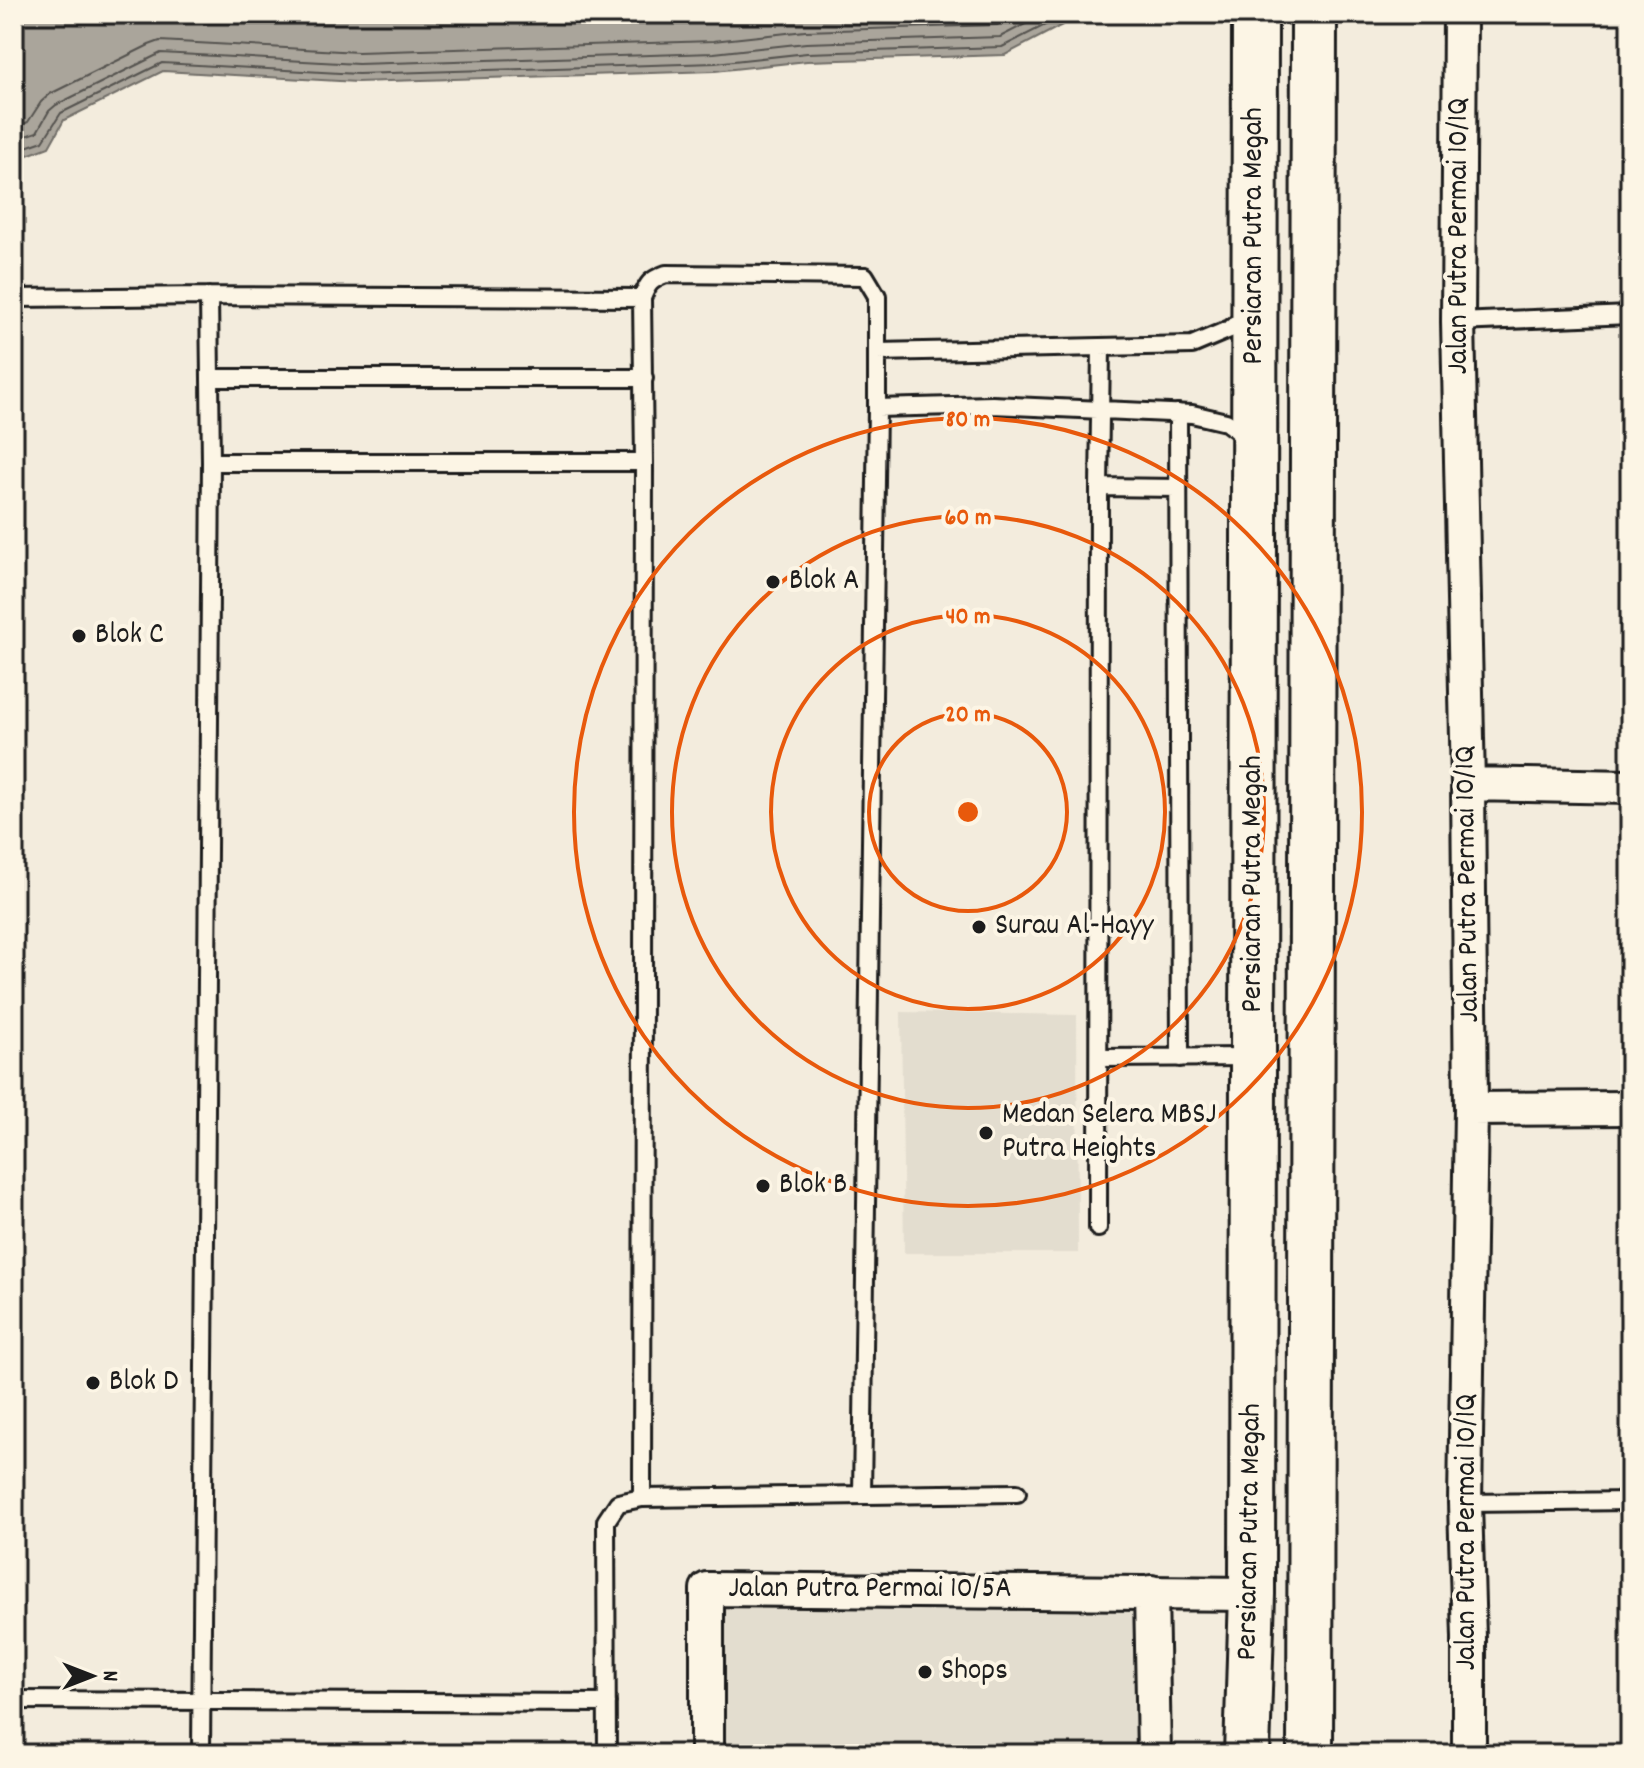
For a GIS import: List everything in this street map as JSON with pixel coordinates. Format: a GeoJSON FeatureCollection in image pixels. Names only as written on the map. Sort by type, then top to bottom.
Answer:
{"type":"FeatureCollection","features":[{"type":"Feature","properties":{"kind":"street","name":"Persiaran Putra Megah"},"geometry":{"type":"LineString","coordinates":[[1247,1754],[1252,1594],[1255,14]]}},
{"type":"Feature","properties":{"kind":"street","name":"Persiaran Putra Megah"},"geometry":{"type":"LineString","coordinates":[[1310,1754],[1314,14]]}},
{"type":"Feature","properties":{"kind":"street","name":"Jalan Putra Permai 10/1Q"},"geometry":{"type":"LineString","coordinates":[[1460,14],[1458,322],[1471,1109],[1465,1503],[1469,1754]]}},
{"type":"Feature","properties":{"kind":"street"},"geometry":{"type":"LineString","coordinates":[[1468,784],[1630,787]]}},
{"type":"Feature","properties":{"kind":"street"},"geometry":{"type":"LineString","coordinates":[[1471,1109],[1630,1108]]}},
{"type":"Feature","properties":{"kind":"street","name":"Jalan Putra Permai 10/5A"},"geometry":{"type":"LineString","coordinates":[[707,1754],[707,1589],[1252,1594]]}},
{"type":"Feature","properties":{"kind":"street"},"geometry":{"type":"LineString","coordinates":[[1151,1592],[1154,1754]]}},
{"type":"Feature","properties":{"kind":"lane"},"geometry":{"type":"LineString","coordinates":[[642,1498],[642,298],[648,284],[666,274],[865,276],[877,296],[862,1495]]}},
{"type":"Feature","properties":{"kind":"lane"},"geometry":{"type":"LineString","coordinates":[[201,1754],[211,462],[209,296]]}},
{"type":"Feature","properties":{"kind":"lane"},"geometry":{"type":"LineString","coordinates":[[14,298],[642,298]]}},
{"type":"Feature","properties":{"kind":"lane"},"geometry":{"type":"LineString","coordinates":[[877,352],[1192,345],[1230,329],[1254,309]]}},
{"type":"Feature","properties":{"kind":"lane"},"geometry":{"type":"LineString","coordinates":[[1458,322],[1630,315]]}},
{"type":"Feature","properties":{"kind":"lane"},"geometry":{"type":"LineString","coordinates":[[1098,1228],[1101,348]]}},
{"type":"Feature","properties":{"kind":"lane"},"geometry":{"type":"LineString","coordinates":[[210,378],[644,378]]}},
{"type":"Feature","properties":{"kind":"lane"},"geometry":{"type":"LineString","coordinates":[[877,408],[992,405],[1185,413],[1226,422],[1254,443]]}},
{"type":"Feature","properties":{"kind":"lane"},"geometry":{"type":"LineString","coordinates":[[1180,1058],[1178,488],[1185,413]]}},
{"type":"Feature","properties":{"kind":"lane"},"geometry":{"type":"LineString","coordinates":[[211,462],[644,462]]}},
{"type":"Feature","properties":{"kind":"lane"},"geometry":{"type":"LineString","coordinates":[[1099,487],[1178,488]]}},
{"type":"Feature","properties":{"kind":"lane"},"geometry":{"type":"LineString","coordinates":[[1099,1058],[1254,1057]]}},
{"type":"Feature","properties":{"kind":"lane"},"geometry":{"type":"LineString","coordinates":[[607,1754],[606,1521],[618,1503],[642,1498],[1017,1493]]}},
{"type":"Feature","properties":{"kind":"lane"},"geometry":{"type":"LineString","coordinates":[[1465,1503],[1630,1501]]}},
{"type":"Feature","properties":{"kind":"lane"},"geometry":{"type":"LineString","coordinates":[[14,1700],[607,1703]]}},
{"type":"Feature","properties":{"kind":"shaded area"},"geometry":{"type":"Polygon","coordinates":[[[901,1012],[1077,1015],[1078,1253],[904,1253],[901,1012]]]}},
{"type":"Feature","properties":{"kind":"shaded area","name":"Shops"},"geometry":{"type":"Polygon","coordinates":[[[720,1603],[1138,1606],[1139,1754],[720,1754],[720,1603]]]}},
{"type":"Feature","properties":{"kind":"water"},"geometry":{"type":"Polygon","coordinates":[[[14,14],[1067,14],[1066,23],[1005,55],[807,61],[715,71],[357,82],[163,71],[64,120],[49,147],[14,160],[14,14]]]}},
{"type":"Feature","properties":{"kind":"place","name":"Blok A"},"geometry":{"type":"Point","coordinates":[773,582]}},
{"type":"Feature","properties":{"kind":"place","name":"Blok C"},"geometry":{"type":"Point","coordinates":[79,636]}},
{"type":"Feature","properties":{"kind":"place","name":"Surau Al-Hayy"},"geometry":{"type":"Point","coordinates":[979,927]}},
{"type":"Feature","properties":{"kind":"place","name":"Medan Selera MBSJ Putra Heights"},"geometry":{"type":"Point","coordinates":[986,1133]}},
{"type":"Feature","properties":{"kind":"place","name":"Blok B"},"geometry":{"type":"Point","coordinates":[763,1186]}},
{"type":"Feature","properties":{"kind":"place","name":"Blok D"},"geometry":{"type":"Point","coordinates":[93,1383]}},
{"type":"Feature","properties":{"kind":"place","name":"Shops"},"geometry":{"type":"Point","coordinates":[925,1672]}}]}
